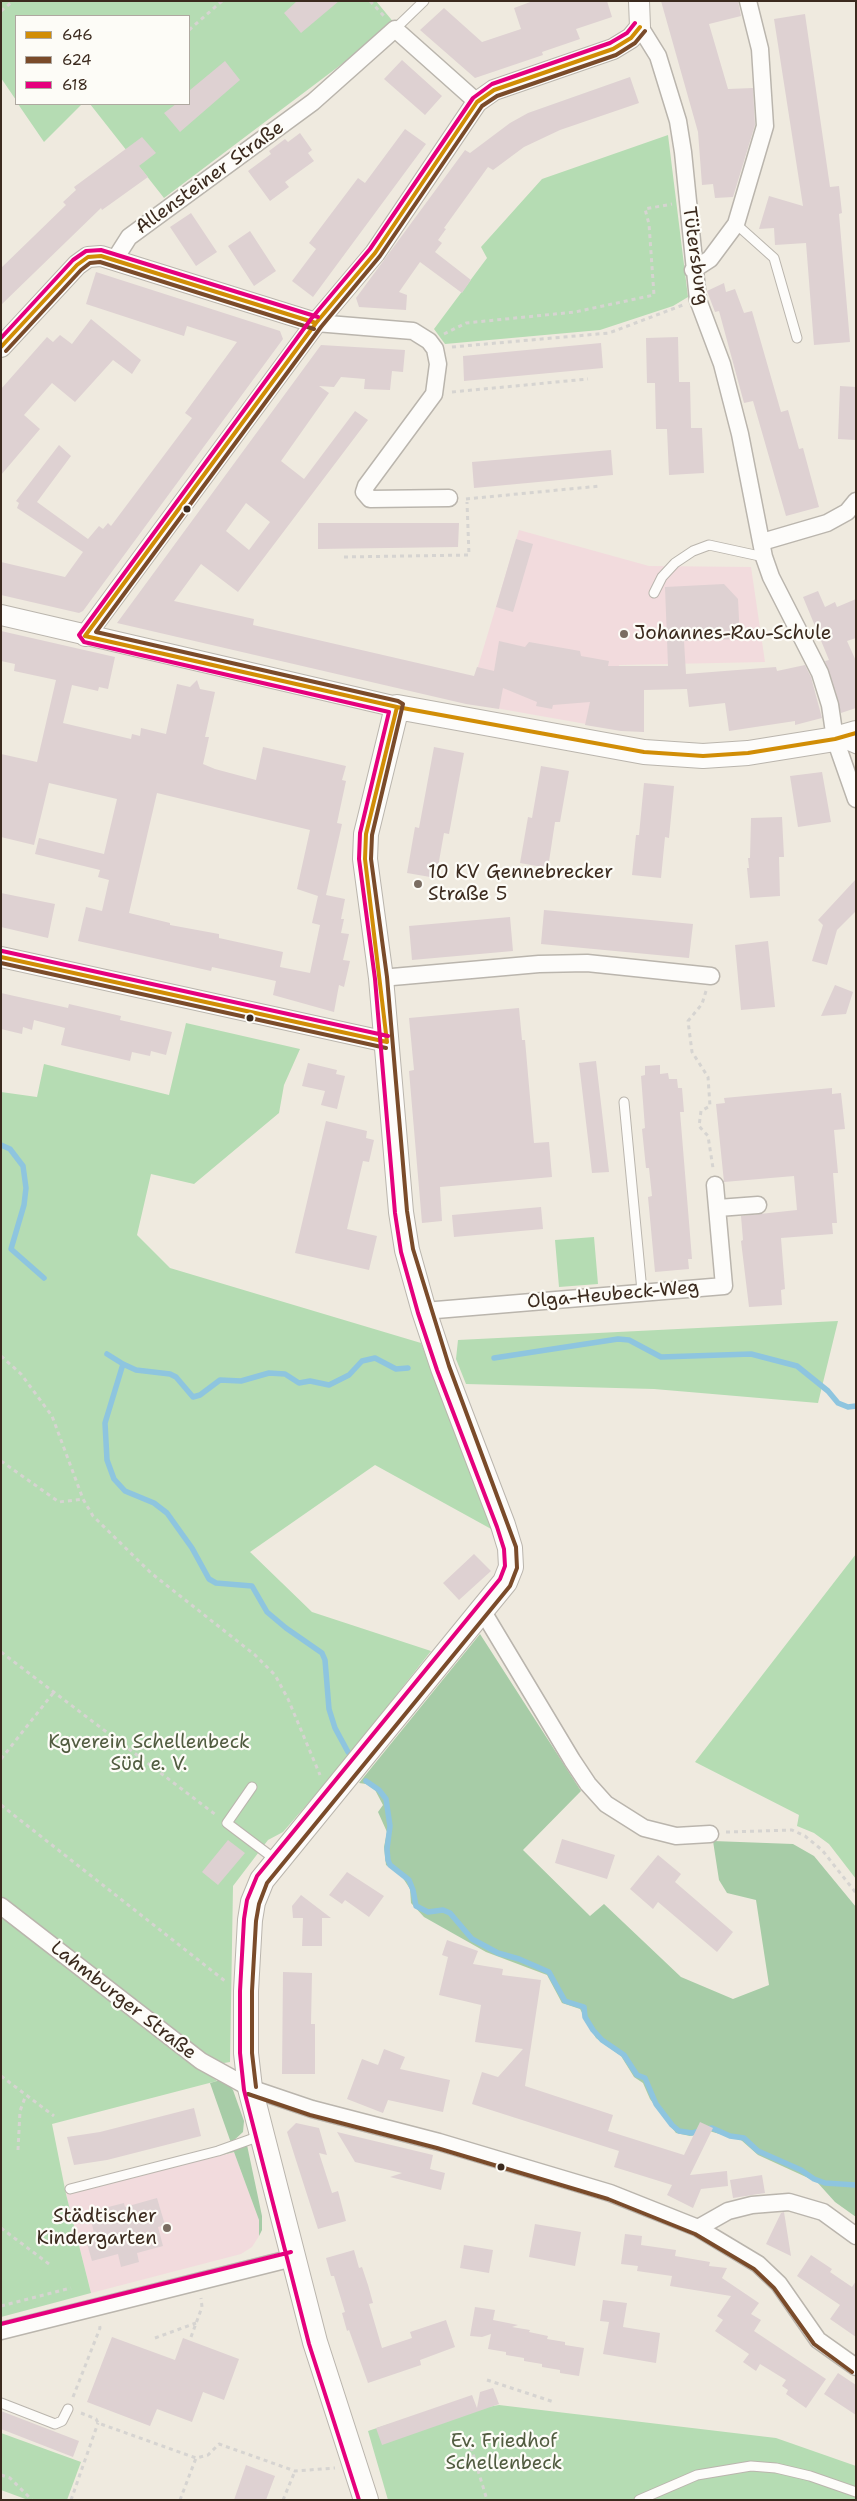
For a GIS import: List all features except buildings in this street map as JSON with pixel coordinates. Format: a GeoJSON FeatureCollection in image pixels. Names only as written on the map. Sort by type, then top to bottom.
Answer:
{"type":"FeatureCollection","features":[{"type":"Feature","properties":{"kind":"main road"},"geometry":{"type":"LineString","coordinates":[[366,2500],[315,2342],[250,2088],[246,2054],[246,1991],[253,1902],[262,1880],[279,1862],[328,1797],[482,1610],[509,1573],[510,1548],[443,1368],[424,1311],[407,1250],[401,1212],[381,978],[365,859],[366,834],[398,708],[644,752],[703,756],[748,753],[849,741]]}},
{"type":"Feature","properties":{"kind":"street","name":"Tütersburg"},"geometry":{"type":"LineString","coordinates":[[639,1],[640,27],[658,56],[678,121],[683,152],[693,270],[698,300],[722,364],[740,434],[763,549],[771,577],[820,673],[830,705],[849,741],[856,799]]}},
{"type":"Feature","properties":{"kind":"street"},"geometry":{"type":"LineString","coordinates":[[693,270],[710,259],[736,224],[765,126],[760,49],[748,1]]}},
{"type":"Feature","properties":{"kind":"street"},"geometry":{"type":"LineString","coordinates":[[85,636],[316,323],[375,253],[477,102],[494,90],[613,49],[631,38],[640,27]]}},
{"type":"Feature","properties":{"kind":"street"},"geometry":{"type":"LineString","coordinates":[[395,29],[477,102]]}},
{"type":"Feature","properties":{"kind":"street","name":"Allensteiner Straße"},"geometry":{"type":"LineString","coordinates":[[115,259],[129,237],[313,102],[395,29]]}},
{"type":"Feature","properties":{"kind":"street"},"geometry":{"type":"LineString","coordinates":[[4,339],[77,265],[88,257],[101,256],[316,323],[414,331],[432,345],[438,364],[434,394],[366,486],[364,492],[370,499],[449,498]]}},
{"type":"Feature","properties":{"kind":"street"},"geometry":{"type":"LineString","coordinates":[[763,549],[827,523],[847,512],[856,500]]}},
{"type":"Feature","properties":{"kind":"street"},"geometry":{"type":"LineString","coordinates":[[1,615],[398,708]]}},
{"type":"Feature","properties":{"kind":"street"},"geometry":{"type":"LineString","coordinates":[[1,957],[387,1042]]}},
{"type":"Feature","properties":{"kind":"street"},"geometry":{"type":"LineString","coordinates":[[381,978],[538,964],[587,963],[711,976]]}},
{"type":"Feature","properties":{"kind":"street","name":"Olga-Heubeck-Weg"},"geometry":{"type":"LineString","coordinates":[[424,1311],[642,1291],[724,1286],[715,1185]]}},
{"type":"Feature","properties":{"kind":"street"},"geometry":{"type":"LineString","coordinates":[[718,1208],[758,1204]]}},
{"type":"Feature","properties":{"kind":"street"},"geometry":{"type":"LineString","coordinates":[[482,1610],[572,1760],[588,1784],[606,1804],[644,1828],[676,1836],[710,1834]]}},
{"type":"Feature","properties":{"kind":"street","name":"Lahmburger Straße"},"geometry":{"type":"LineString","coordinates":[[1,1906],[201,2061],[250,2088],[312,2109],[439,2142],[610,2193],[698,2228],[758,2264],[779,2284],[818,2340],[856,2367]]}},
{"type":"Feature","properties":{"kind":"street"},"geometry":{"type":"LineString","coordinates":[[698,2228],[728,2211],[752,2205],[789,2202],[822,2212],[856,2236]]}},
{"type":"Feature","properties":{"kind":"street"},"geometry":{"type":"LineString","coordinates":[[1,2331],[94,2306],[293,2258]]}},
{"type":"Feature","properties":{"kind":"lane"},"geometry":{"type":"LineString","coordinates":[[395,29],[424,1]]}},
{"type":"Feature","properties":{"kind":"lane"},"geometry":{"type":"LineString","coordinates":[[736,224],[774,258],[797,338]]}},
{"type":"Feature","properties":{"kind":"lane"},"geometry":{"type":"LineString","coordinates":[[654,593],[662,577],[675,563],[693,551],[709,545],[763,549]]}},
{"type":"Feature","properties":{"kind":"lane"},"geometry":{"type":"LineString","coordinates":[[624,1102],[642,1291]]}},
{"type":"Feature","properties":{"kind":"lane"},"geometry":{"type":"LineString","coordinates":[[252,1787],[227,1823],[279,1862]]}},
{"type":"Feature","properties":{"kind":"lane"},"geometry":{"type":"LineString","coordinates":[[70,2189],[218,2152],[262,2136]]}},
{"type":"Feature","properties":{"kind":"lane"},"geometry":{"type":"LineString","coordinates":[[1,2403],[55,2424],[62,2421],[68,2409]]}},
{"type":"Feature","properties":{"kind":"lane"},"geometry":{"type":"LineString","coordinates":[[640,2500],[697,2475],[751,2466],[776,2468],[810,2476],[856,2492]]}},
{"type":"Feature","properties":{"kind":"path"},"geometry":{"type":"LineString","coordinates":[[1,11],[13,1]]}},
{"type":"Feature","properties":{"kind":"path"},"geometry":{"type":"LineString","coordinates":[[190,29],[222,1]]}},
{"type":"Feature","properties":{"kind":"path"},"geometry":{"type":"LineString","coordinates":[[432,345],[466,323],[576,312],[654,295],[649,224],[645,209],[680,203]]}},
{"type":"Feature","properties":{"kind":"path"},"geometry":{"type":"LineString","coordinates":[[432,345],[609,333],[698,300]]}},
{"type":"Feature","properties":{"kind":"path"},"geometry":{"type":"LineString","coordinates":[[434,394],[588,380]]}},
{"type":"Feature","properties":{"kind":"path"},"geometry":{"type":"LineString","coordinates":[[449,498],[467,499],[600,486]]}},
{"type":"Feature","properties":{"kind":"path"},"geometry":{"type":"LineString","coordinates":[[344,557],[468,555],[467,499]]}},
{"type":"Feature","properties":{"kind":"path"},"geometry":{"type":"LineString","coordinates":[[711,976],[702,1004],[688,1022],[692,1052],[708,1077],[710,1106],[701,1110],[700,1126],[708,1136],[715,1185]]}},
{"type":"Feature","properties":{"kind":"path"},"geometry":{"type":"LineString","coordinates":[[1,1356],[21,1374],[52,1416],[83,1499],[93,1516],[105,1530],[151,1573],[255,1655],[275,1676],[288,1699],[328,1797]]}},
{"type":"Feature","properties":{"kind":"path"},"geometry":{"type":"LineString","coordinates":[[1,1461],[50,1498],[59,1502],[83,1499]]}},
{"type":"Feature","properties":{"kind":"path"},"geometry":{"type":"LineString","coordinates":[[1,1652],[227,1823]]}},
{"type":"Feature","properties":{"kind":"path"},"geometry":{"type":"LineString","coordinates":[[1,1760],[54,1692]]}},
{"type":"Feature","properties":{"kind":"path"},"geometry":{"type":"LineString","coordinates":[[1,1805],[230,1985],[246,1991]]}},
{"type":"Feature","properties":{"kind":"path"},"geometry":{"type":"LineString","coordinates":[[710,1834],[769,1829],[792,1830],[805,1836],[822,1850],[856,1893]]}},
{"type":"Feature","properties":{"kind":"path"},"geometry":{"type":"LineString","coordinates":[[1,2076],[54,2116]]}},
{"type":"Feature","properties":{"kind":"path"},"geometry":{"type":"LineString","coordinates":[[18,2150],[20,2112],[26,2095]]}},
{"type":"Feature","properties":{"kind":"path"},"geometry":{"type":"LineString","coordinates":[[1,2228],[49,2264]]}},
{"type":"Feature","properties":{"kind":"path"},"geometry":{"type":"LineString","coordinates":[[191,2337],[202,2307],[197,2281]]}},
{"type":"Feature","properties":{"kind":"path"},"geometry":{"type":"LineString","coordinates":[[1,2306],[71,2288]]}},
{"type":"Feature","properties":{"kind":"path"},"geometry":{"type":"LineString","coordinates":[[94,2306],[100,2328],[68,2409],[96,2419],[98,2423],[196,2458],[208,2455],[219,2444],[295,2471],[356,2466]]}},
{"type":"Feature","properties":{"kind":"path"},"geometry":{"type":"LineString","coordinates":[[155,2338],[196,2323]]}},
{"type":"Feature","properties":{"kind":"path"},"geometry":{"type":"LineString","coordinates":[[487,2380],[554,2402]]}},
{"type":"Feature","properties":{"kind":"path"},"geometry":{"type":"LineString","coordinates":[[71,2500],[98,2423]]}},
{"type":"Feature","properties":{"kind":"path"},"geometry":{"type":"LineString","coordinates":[[471,2448],[487,2500]]}},
{"type":"Feature","properties":{"kind":"path"},"geometry":{"type":"LineString","coordinates":[[180,2500],[196,2458]]}},
{"type":"Feature","properties":{"kind":"path"},"geometry":{"type":"LineString","coordinates":[[283,2500],[295,2471]]}},
{"type":"Feature","properties":{"kind":"path"},"geometry":{"type":"LineString","coordinates":[[1,2475],[10,2478],[32,2500]]}},
{"type":"Feature","properties":{"kind":"shaded area","name":"Johannes-Rau-Schule"},"geometry":{"type":"Polygon","coordinates":[[[519,530],[649,566],[751,567],[765,662],[619,665],[620,730],[467,703],[519,530]]]}},
{"type":"Feature","properties":{"kind":"shaded area","name":"Städtischer Kindergarten"},"geometry":{"type":"Polygon","coordinates":[[[234,2152],[259,2220],[259,2236],[252,2247],[241,2254],[91,2293],[66,2194],[234,2152]]]}},
{"type":"Feature","properties":{"kind":"green space"},"geometry":{"type":"Polygon","coordinates":[[[1,1],[376,1],[395,24],[164,198],[91,105],[190,105],[190,15],[15,15],[15,99],[1,78],[1,1]]]}},
{"type":"Feature","properties":{"kind":"green space"},"geometry":{"type":"Polygon","coordinates":[[[19,105],[81,105],[44,142],[19,105]]]}},
{"type":"Feature","properties":{"kind":"green space"},"geometry":{"type":"Polygon","coordinates":[[[668,135],[688,297],[673,306],[600,330],[445,344],[434,329],[487,258],[481,247],[542,179],[668,135]]]}},
{"type":"Feature","properties":{"kind":"green space","name":"Kgverein Schellenbeck Süd e. V."},"geometry":{"type":"Polygon","coordinates":[[[186,1023],[300,1049],[284,1085],[279,1113],[194,1184],[151,1174],[137,1235],[170,1268],[421,1343],[493,1530],[375,1465],[250,1552],[312,1612],[431,1651],[337,1770],[283,1832],[268,1840],[233,1886],[230,2062],[224,2063],[212,2060],[1,1897],[1,1092],[37,1097],[44,1064],[169,1095],[186,1023]]]}},
{"type":"Feature","properties":{"kind":"green space"},"geometry":{"type":"Polygon","coordinates":[[[594,1237],[598,1284],[559,1287],[555,1240],[594,1237]]]}},
{"type":"Feature","properties":{"kind":"green space"},"geometry":{"type":"Polygon","coordinates":[[[838,1321],[818,1403],[654,1389],[466,1384],[456,1359],[458,1340],[838,1321]]]}},
{"type":"Feature","properties":{"kind":"green space"},"geometry":{"type":"Polygon","coordinates":[[[856,1554],[856,1879],[829,1844],[814,1833],[797,1826],[799,1815],[695,1762],[856,1554]]]}},
{"type":"Feature","properties":{"kind":"green space"},"geometry":{"type":"Polygon","coordinates":[[[480,1634],[581,1791],[523,1850],[590,1916],[604,1904],[681,1977],[733,1999],[769,1985],[756,1900],[727,1893],[719,1880],[713,1841],[793,1844],[814,1856],[856,1907],[856,2217],[835,2202],[817,2182],[758,2155],[741,2140],[709,2131],[690,2136],[676,2133],[650,2099],[643,2083],[634,2077],[621,2056],[596,2038],[580,2009],[562,2003],[547,1975],[486,1952],[424,1917],[411,1903],[410,1889],[401,1875],[386,1865],[384,1847],[387,1832],[378,1812],[383,1805],[375,1790],[366,1784],[359,1783],[480,1634]]]}},
{"type":"Feature","properties":{"kind":"green space"},"geometry":{"type":"Polygon","coordinates":[[[1,1917],[217,2081],[52,2124],[66,2194],[91,2293],[1,2317],[1,1917]]]}},
{"type":"Feature","properties":{"kind":"green space"},"geometry":{"type":"Polygon","coordinates":[[[226,2081],[233,2090],[244,2121],[243,2132],[231,2143],[210,2083],[226,2081]]]}},
{"type":"Feature","properties":{"kind":"green space"},"geometry":{"type":"Polygon","coordinates":[[[247,2145],[262,2216],[262,2230],[259,2236],[259,2220],[234,2152],[222,2155],[247,2145]]]}},
{"type":"Feature","properties":{"kind":"green space","name":"Ev. Friedhof Schellenbeck"},"geometry":{"type":"Polygon","coordinates":[[[499,2405],[776,2438],[856,2466],[856,2500],[388,2500],[368,2431],[389,2424],[499,2405]]]}},
{"type":"Feature","properties":{"kind":"green space"},"geometry":{"type":"Polygon","coordinates":[[[1,2433],[81,2462],[67,2500],[28,2500],[1,2490],[1,2433]]]}},
{"type":"Feature","properties":{"kind":"waterway"},"geometry":{"type":"LineString","coordinates":[[1,1145],[10,1149],[23,1166],[26,1188],[24,1205],[11,1249],[44,1278]]}},
{"type":"Feature","properties":{"kind":"waterway"},"geometry":{"type":"LineString","coordinates":[[494,1358],[618,1339],[629,1340],[661,1357],[751,1354],[797,1366],[828,1391],[838,1403],[848,1407],[856,1406]]}},
{"type":"Feature","properties":{"kind":"waterway"},"geometry":{"type":"LineString","coordinates":[[107,1354],[123,1364],[105,1423],[107,1460],[114,1479],[125,1491],[154,1503],[167,1513],[192,1548],[209,1579],[216,1583],[252,1586],[267,1612],[322,1653],[325,1660],[329,1709],[335,1728],[348,1752]]}},
{"type":"Feature","properties":{"kind":"waterway"},"geometry":{"type":"LineString","coordinates":[[123,1364],[136,1370],[170,1374],[176,1377],[193,1397],[200,1395],[220,1380],[241,1381],[269,1373],[285,1374],[299,1383],[310,1381],[329,1385],[349,1375],[362,1361],[375,1358],[396,1369],[408,1368]]}},
{"type":"Feature","properties":{"kind":"waterway"},"geometry":{"type":"LineString","coordinates":[[366,1781],[379,1790],[386,1799],[390,1826],[387,1849],[388,1860],[390,1865],[409,1880],[416,1906],[428,1912],[443,1910],[450,1913],[472,1939],[498,1953],[519,1959],[549,1972],[565,2001],[584,2007],[585,2017],[593,2030],[602,2040],[624,2055],[637,2075],[645,2078],[656,2104],[679,2131],[692,2133],[712,2128],[730,2136],[744,2138],[758,2151],[801,2170],[814,2179],[825,2183],[856,2185]]}},
{"type":"Feature","properties":{"kind":"transit line","name":"618"},"geometry":{"type":"LineString","coordinates":[[359,2500],[309,2344],[244,2090],[240,2053],[240,1991],[244,1919],[247,1900],[257,1876],[500,1579],[505,1566],[504,1549],[497,1527],[437,1370],[418,1313],[401,1252],[395,1213],[375,979],[359,859],[360,833],[389,712],[84,642],[79,635],[311,319],[370,249],[473,98],[492,84],[610,43],[627,33],[635,23]]}},
{"type":"Feature","properties":{"kind":"transit line","name":"646"},"geometry":{"type":"LineString","coordinates":[[85,636],[316,323],[375,253],[477,102],[494,90],[613,49],[631,38],[640,27]]}},
{"type":"Feature","properties":{"kind":"transit line","name":"624"},"geometry":{"type":"LineString","coordinates":[[256,2087],[252,2053],[252,1991],[256,1921],[259,1904],[267,1883],[510,1586],[517,1568],[516,1547],[449,1366],[413,1249],[407,1211],[387,977],[371,859],[372,835],[403,704],[398,701],[96,632],[321,327],[380,256],[482,106],[497,96],[616,55],[635,43],[645,31]]}},
{"type":"Feature","properties":{"kind":"transit line","name":"618"},"geometry":{"type":"LineString","coordinates":[[1,338],[73,260],[86,251],[101,250],[318,317]]}},
{"type":"Feature","properties":{"kind":"transit line","name":"646"},"geometry":{"type":"LineString","coordinates":[[1,347],[77,265],[88,257],[101,256],[316,323]]}},
{"type":"Feature","properties":{"kind":"transit line","name":"624"},"geometry":{"type":"LineString","coordinates":[[6,351],[81,270],[90,263],[100,262],[314,329]]}},
{"type":"Feature","properties":{"kind":"transit line","name":"646"},"geometry":{"type":"LineString","coordinates":[[85,636],[397,707],[644,752],[703,756],[748,753],[835,739],[856,733]]}},
{"type":"Feature","properties":{"kind":"transit line","name":"646"},"geometry":{"type":"LineString","coordinates":[[387,1042],[365,859],[366,834],[397,707]]}},
{"type":"Feature","properties":{"kind":"transit line","name":"618"},"geometry":{"type":"LineString","coordinates":[[2,951],[388,1036]]}},
{"type":"Feature","properties":{"kind":"transit line","name":"646"},"geometry":{"type":"LineString","coordinates":[[1,957],[387,1042]]}},
{"type":"Feature","properties":{"kind":"transit line","name":"624"},"geometry":{"type":"LineString","coordinates":[[1,963],[386,1048]]}},
{"type":"Feature","properties":{"kind":"transit line","name":"624"},"geometry":{"type":"LineString","coordinates":[[248,2094],[310,2115],[437,2148],[608,2199],[695,2234],[754,2269],[774,2288],[814,2344],[852,2372]]}},
{"type":"Feature","properties":{"kind":"transit line","name":"618"},"geometry":{"type":"LineString","coordinates":[[1,2324],[291,2252]]}},
{"type":"Feature","properties":{"kind":"place","name":"Johannes-Rau-Schule"},"geometry":{"type":"Point","coordinates":[624,634]}},
{"type":"Feature","properties":{"kind":"place","name":"10 KV Gennebrecker Straße 5"},"geometry":{"type":"Point","coordinates":[418,884]}},
{"type":"Feature","properties":{"kind":"place","name":"Städtischer Kindergarten"},"geometry":{"type":"Point","coordinates":[167,2228]}}]}
